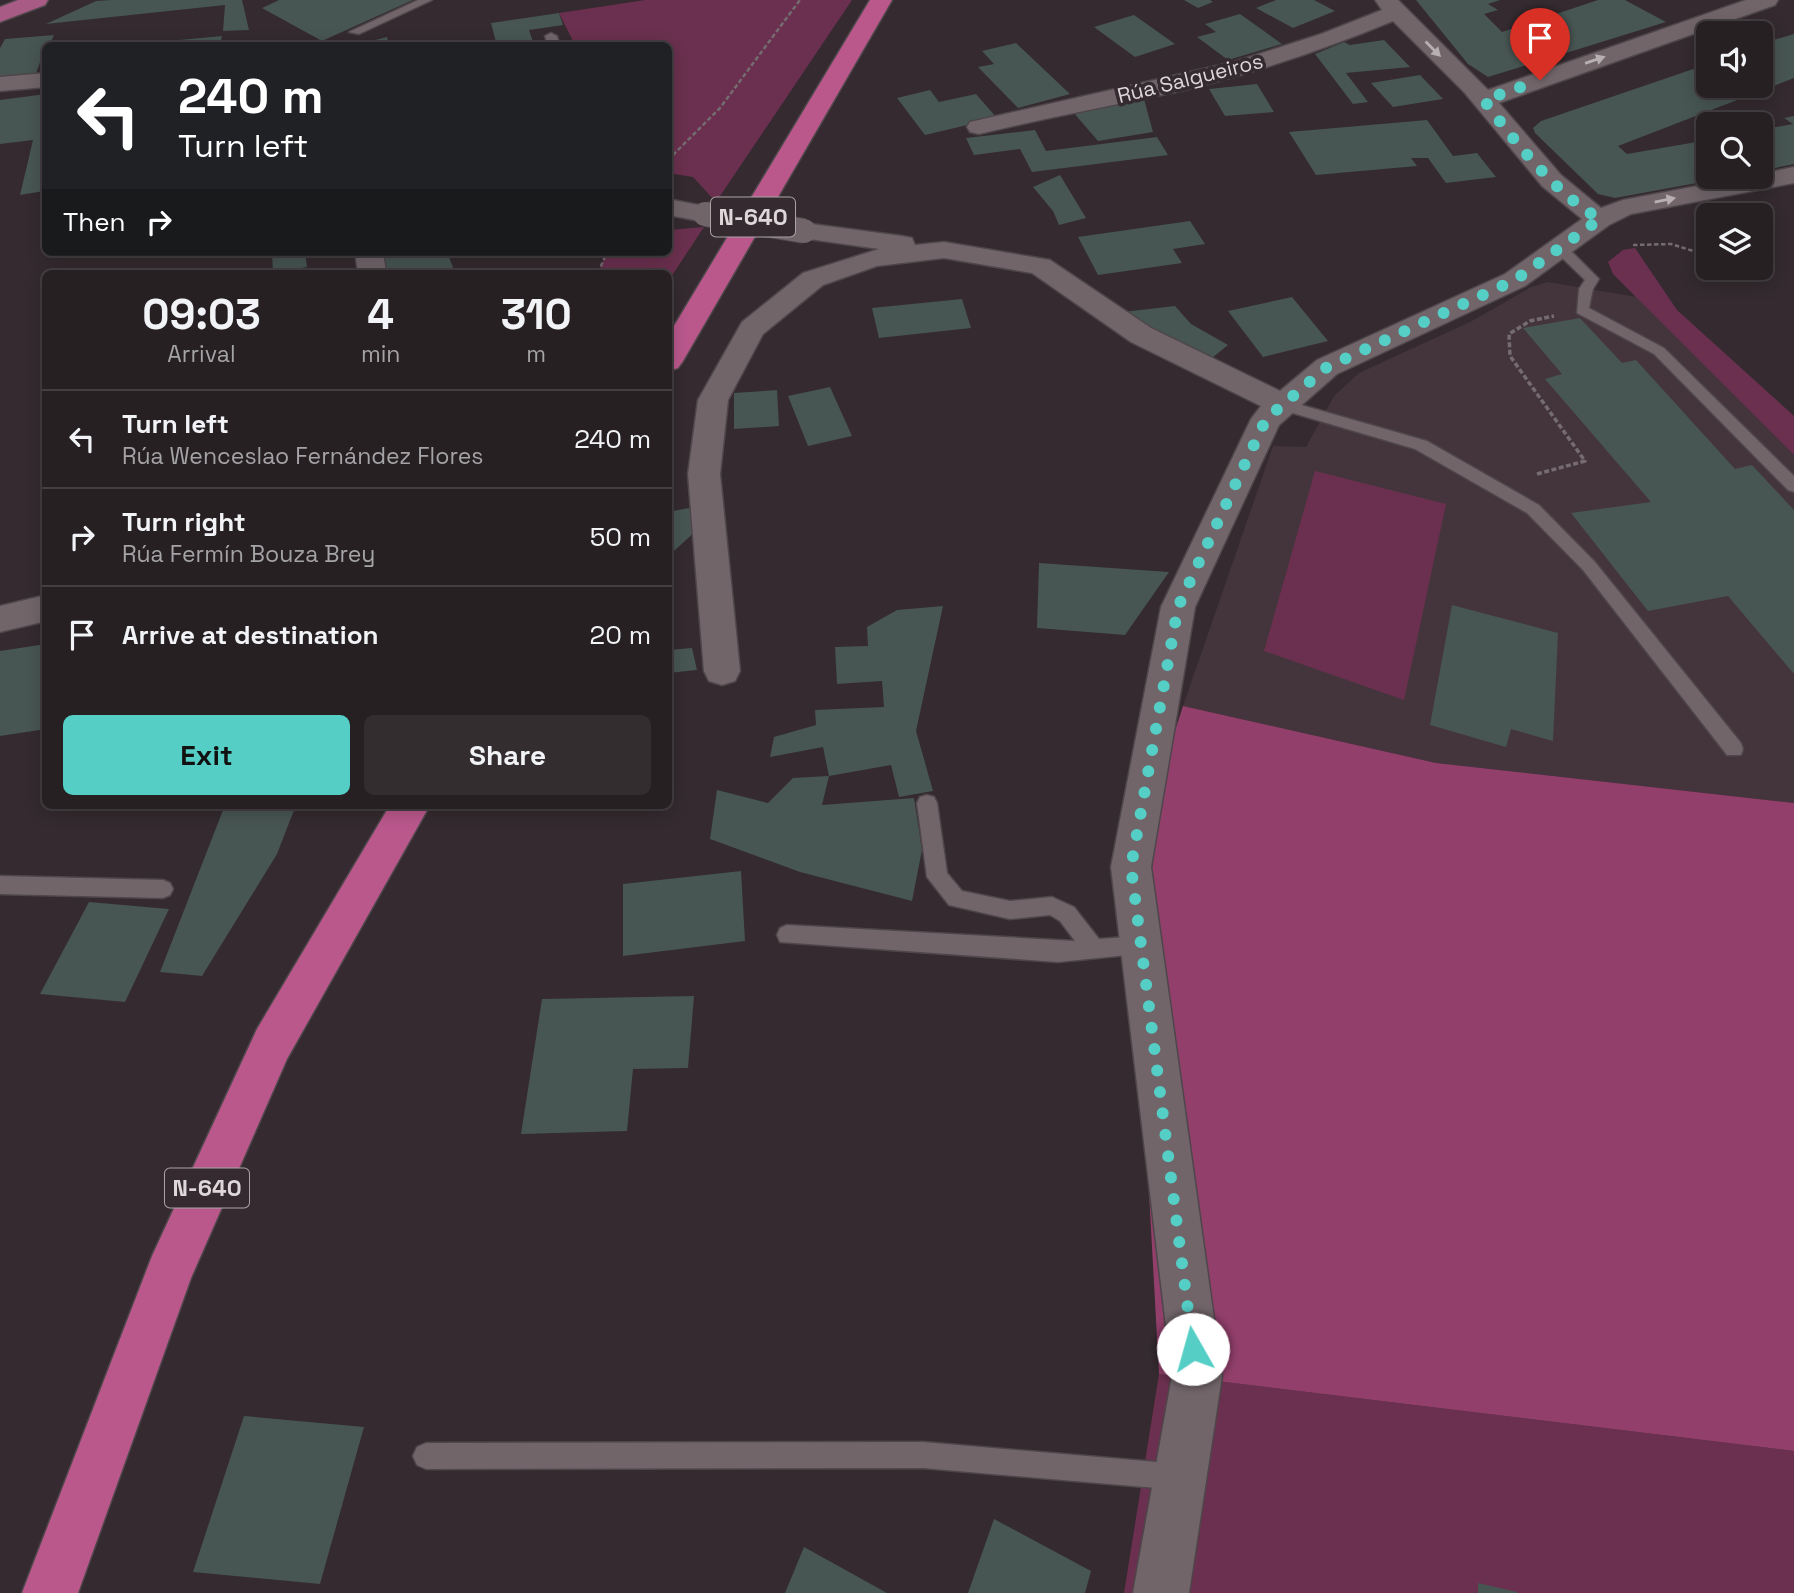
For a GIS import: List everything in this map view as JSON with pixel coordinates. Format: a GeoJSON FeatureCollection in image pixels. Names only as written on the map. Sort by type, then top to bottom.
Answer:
{"type":"FeatureCollection","features":[{"type":"Feature","properties":{"kind":"highway","name":"N-640"},"geometry":{"type":"LineString","coordinates":[[672,354],[881,0]]}},
{"type":"Feature","properties":{"kind":"highway","name":"N-640"},"geometry":{"type":"LineString","coordinates":[[50,1593],[169,1273],[272,1044],[409,809]]}},
{"type":"Feature","properties":{"kind":"main road"},"geometry":{"type":"LineString","coordinates":[[0,15],[37,0]]}},
{"type":"Feature","properties":{"kind":"street"},"geometry":{"type":"LineString","coordinates":[[1484,100],[1767,0]]}},
{"type":"Feature","properties":{"kind":"street"},"geometry":{"type":"LineString","coordinates":[[1391,6],[1484,100],[1507,131],[1581,208],[1613,233]]}},
{"type":"Feature","properties":{"kind":"street","name":"Rúa Salgueiros"},"geometry":{"type":"LineString","coordinates":[[979,127],[1072,103],[1153,90],[1241,68],[1329,39],[1391,6]]}},
{"type":"Feature","properties":{"kind":"street"},"geometry":{"type":"LineString","coordinates":[[0,84],[42,80]]}},
{"type":"Feature","properties":{"kind":"street"},"geometry":{"type":"LineString","coordinates":[[1613,233],[1623,208],[1794,176]]}},
{"type":"Feature","properties":{"kind":"street"},"geometry":{"type":"LineString","coordinates":[[672,208],[804,231],[1040,266],[1142,335],[1284,405]]}},
{"type":"Feature","properties":{"kind":"street"},"geometry":{"type":"LineString","coordinates":[[1161,1593],[1197,1376],[1131,867],[1178,607],[1266,419],[1327,367],[1515,280],[1561,250],[1613,233]]}},
{"type":"Feature","properties":{"kind":"street"},"geometry":{"type":"LineString","coordinates":[[722,671],[704,474],[713,400],[752,330],[813,279],[873,258],[944,250]]}},
{"type":"Feature","properties":{"kind":"street"},"geometry":{"type":"LineString","coordinates":[[0,619],[42,609]]}},
{"type":"Feature","properties":{"kind":"lane"},"geometry":{"type":"LineString","coordinates":[[355,32],[427,0]]}},
{"type":"Feature","properties":{"kind":"lane"},"geometry":{"type":"LineString","coordinates":[[1561,250],[1592,279],[1586,289],[1582,310],[1659,352],[1794,486]]}},
{"type":"Feature","properties":{"kind":"lane"},"geometry":{"type":"LineString","coordinates":[[1284,405],[1421,445],[1534,509],[1589,566],[1734,748]]}},
{"type":"Feature","properties":{"kind":"lane"},"geometry":{"type":"LineString","coordinates":[[927,803],[937,877],[956,899],[1010,910],[1052,906],[1067,914],[1094,949]]}},
{"type":"Feature","properties":{"kind":"lane"},"geometry":{"type":"LineString","coordinates":[[0,886],[163,889]]}},
{"type":"Feature","properties":{"kind":"lane"},"geometry":{"type":"LineString","coordinates":[[787,935],[1058,952],[1141,946]]}},
{"type":"Feature","properties":{"kind":"lane"},"geometry":{"type":"LineString","coordinates":[[426,1456],[923,1455],[1180,1477]]}},
{"type":"Feature","properties":{"kind":"path"},"geometry":{"type":"LineString","coordinates":[[672,156],[720,108],[800,0]]}},
{"type":"Feature","properties":{"kind":"path"},"geometry":{"type":"LineString","coordinates":[[1613,233],[1696,252]]}},
{"type":"Feature","properties":{"kind":"path"},"geometry":{"type":"LineString","coordinates":[[1525,478],[1585,461],[1510,356],[1509,334],[1530,321],[1582,310]]}},
{"type":"Feature","properties":{"kind":"shaded area"},"geometry":{"type":"Polygon","coordinates":[[[645,0],[852,0],[716,202],[693,177],[672,174],[672,42],[574,42],[559,13],[645,0]]]}},
{"type":"Feature","properties":{"kind":"shaded area"},"geometry":{"type":"Polygon","coordinates":[[[704,227],[672,275],[672,270],[599,270],[605,256],[672,256],[672,230],[704,227]]]}},
{"type":"Feature","properties":{"kind":"shaded area"},"geometry":{"type":"Polygon","coordinates":[[[1635,248],[1677,310],[1794,416],[1794,455],[1613,274],[1608,262],[1623,250],[1635,248]]]}},
{"type":"Feature","properties":{"kind":"shaded area"},"geometry":{"type":"Polygon","coordinates":[[[1548,282],[1637,297],[1794,455],[1794,803],[1436,763],[1183,706],[1273,446],[1306,447],[1334,396],[1359,373],[1472,321],[1531,287],[1548,282]]]}},
{"type":"Feature","properties":{"kind":"shaded area"},"geometry":{"type":"Polygon","coordinates":[[[1315,471],[1446,504],[1404,700],[1264,651],[1315,471]]]}},
{"type":"Feature","properties":{"kind":"shaded area"},"geometry":{"type":"Polygon","coordinates":[[[1183,706],[1436,763],[1794,803],[1794,1451],[1159,1374],[1131,867],[1183,706]]]}},
{"type":"Feature","properties":{"kind":"shaded area"},"geometry":{"type":"Polygon","coordinates":[[[1159,1374],[1794,1451],[1794,1593],[1124,1593],[1159,1374]]]}},
{"type":"Feature","properties":{"kind":"building"},"geometry":{"type":"Polygon","coordinates":[[[242,0],[249,30],[223,31],[225,5],[46,24],[96,1],[242,0]]]}},
{"type":"Feature","properties":{"kind":"building"},"geometry":{"type":"Polygon","coordinates":[[[279,0],[413,0],[322,41],[262,8],[279,0]]]}},
{"type":"Feature","properties":{"kind":"building"},"geometry":{"type":"Polygon","coordinates":[[[1184,0],[1210,0],[1213,2],[1198,8],[1184,0]]]}},
{"type":"Feature","properties":{"kind":"building"},"geometry":{"type":"Polygon","coordinates":[[[1276,0],[1314,0],[1335,11],[1293,28],[1256,8],[1276,0]]]}},
{"type":"Feature","properties":{"kind":"building"},"geometry":{"type":"Polygon","coordinates":[[[1416,0],[1500,0],[1488,4],[1498,10],[1484,14],[1502,32],[1598,0],[1625,0],[1666,22],[1488,77],[1468,64],[1416,0]]]}},
{"type":"Feature","properties":{"kind":"building"},"geometry":{"type":"Polygon","coordinates":[[[559,13],[563,25],[529,30],[533,42],[496,42],[491,23],[559,13]]]}},
{"type":"Feature","properties":{"kind":"building"},"geometry":{"type":"Polygon","coordinates":[[[1240,14],[1282,44],[1228,60],[1197,37],[1216,32],[1205,24],[1240,14]]]}},
{"type":"Feature","properties":{"kind":"building"},"geometry":{"type":"Polygon","coordinates":[[[1134,15],[1175,44],[1135,57],[1094,27],[1134,15]]]}},
{"type":"Feature","properties":{"kind":"building"},"geometry":{"type":"Polygon","coordinates":[[[1794,34],[1794,78],[1773,86],[1773,40],[1794,34]]]}},
{"type":"Feature","properties":{"kind":"building"},"geometry":{"type":"Polygon","coordinates":[[[54,35],[51,42],[42,42],[42,57],[35,76],[0,78],[0,48],[5,39],[54,35]]]}},
{"type":"Feature","properties":{"kind":"building"},"geometry":{"type":"Polygon","coordinates":[[[222,36],[221,42],[158,42],[222,36]]]}},
{"type":"Feature","properties":{"kind":"building"},"geometry":{"type":"Polygon","coordinates":[[[387,37],[388,42],[368,42],[387,37]]]}},
{"type":"Feature","properties":{"kind":"building"},"geometry":{"type":"Polygon","coordinates":[[[1384,40],[1410,67],[1346,73],[1368,102],[1353,104],[1315,54],[1344,42],[1350,45],[1384,40]]]}},
{"type":"Feature","properties":{"kind":"building"},"geometry":{"type":"Polygon","coordinates":[[[1016,43],[1070,94],[1018,108],[978,67],[994,64],[982,51],[1016,43]]]}},
{"type":"Feature","properties":{"kind":"building"},"geometry":{"type":"Polygon","coordinates":[[[1696,68],[1696,98],[1742,98],[1706,112],[1696,112],[1696,116],[1618,146],[1627,154],[1696,142],[1696,183],[1615,198],[1598,194],[1535,133],[1533,128],[1541,121],[1696,68]]]}},
{"type":"Feature","properties":{"kind":"building"},"geometry":{"type":"Polygon","coordinates":[[[1420,75],[1443,99],[1393,107],[1371,83],[1420,75]]]}},
{"type":"Feature","properties":{"kind":"building"},"geometry":{"type":"Polygon","coordinates":[[[1257,84],[1274,112],[1225,116],[1209,89],[1257,84]]]}},
{"type":"Feature","properties":{"kind":"building"},"geometry":{"type":"Polygon","coordinates":[[[930,90],[939,102],[976,94],[997,118],[925,135],[897,98],[930,90]]]}},
{"type":"Feature","properties":{"kind":"building"},"geometry":{"type":"Polygon","coordinates":[[[42,95],[42,191],[20,195],[33,140],[0,144],[0,100],[42,95]]]}},
{"type":"Feature","properties":{"kind":"building"},"geometry":{"type":"Polygon","coordinates":[[[1144,99],[1153,132],[1098,141],[1073,112],[1144,99]]]}},
{"type":"Feature","properties":{"kind":"building"},"geometry":{"type":"Polygon","coordinates":[[[1794,116],[1794,164],[1773,168],[1773,128],[1793,124],[1784,118],[1794,116]]]}},
{"type":"Feature","properties":{"kind":"building"},"geometry":{"type":"Polygon","coordinates":[[[1427,120],[1453,156],[1477,153],[1496,177],[1446,183],[1428,158],[1411,158],[1417,166],[1316,175],[1289,132],[1427,120]]]}},
{"type":"Feature","properties":{"kind":"building"},"geometry":{"type":"Polygon","coordinates":[[[1035,130],[1046,151],[1157,137],[1168,155],[1032,172],[1020,149],[974,155],[966,138],[1035,130]]]}},
{"type":"Feature","properties":{"kind":"building"},"geometry":{"type":"Polygon","coordinates":[[[1060,175],[1086,218],[1059,225],[1053,211],[1033,187],[1060,175]]]}},
{"type":"Feature","properties":{"kind":"building"},"geometry":{"type":"Polygon","coordinates":[[[1190,221],[1205,244],[1173,249],[1182,263],[1098,275],[1078,237],[1190,221]]]}},
{"type":"Feature","properties":{"kind":"building"},"geometry":{"type":"Polygon","coordinates":[[[272,256],[306,256],[307,267],[273,270],[272,256]]]}},
{"type":"Feature","properties":{"kind":"building"},"geometry":{"type":"Polygon","coordinates":[[[382,256],[449,256],[454,270],[386,270],[382,256]]]}},
{"type":"Feature","properties":{"kind":"building"},"geometry":{"type":"Polygon","coordinates":[[[1292,297],[1328,341],[1263,357],[1228,311],[1292,297]]]}},
{"type":"Feature","properties":{"kind":"building"},"geometry":{"type":"Polygon","coordinates":[[[962,299],[971,328],[879,338],[872,308],[962,299]]]}},
{"type":"Feature","properties":{"kind":"building"},"geometry":{"type":"Polygon","coordinates":[[[1175,306],[1191,324],[1228,345],[1212,358],[1162,335],[1123,312],[1175,306]]]}},
{"type":"Feature","properties":{"kind":"building"},"geometry":{"type":"Polygon","coordinates":[[[1580,318],[1622,363],[1636,360],[1735,469],[1752,465],[1794,510],[1794,674],[1728,596],[1648,611],[1571,513],[1651,502],[1545,379],[1562,374],[1523,328],[1580,318]]]}},
{"type":"Feature","properties":{"kind":"building"},"geometry":{"type":"Polygon","coordinates":[[[830,387],[852,436],[808,446],[788,396],[830,387]]]}},
{"type":"Feature","properties":{"kind":"building"},"geometry":{"type":"Polygon","coordinates":[[[777,390],[779,426],[734,429],[734,393],[777,390]]]}},
{"type":"Feature","properties":{"kind":"building"},"geometry":{"type":"Polygon","coordinates":[[[689,508],[700,527],[674,551],[672,551],[672,511],[689,508]]]}},
{"type":"Feature","properties":{"kind":"building"},"geometry":{"type":"Polygon","coordinates":[[[1039,563],[1169,572],[1125,635],[1037,628],[1039,563]]]}},
{"type":"Feature","properties":{"kind":"building"},"geometry":{"type":"Polygon","coordinates":[[[1452,605],[1558,633],[1553,741],[1511,729],[1506,747],[1430,725],[1452,605]]]}},
{"type":"Feature","properties":{"kind":"building"},"geometry":{"type":"Polygon","coordinates":[[[943,606],[916,731],[933,791],[899,797],[891,765],[829,776],[823,747],[770,757],[774,737],[816,725],[815,710],[884,707],[882,681],[837,684],[835,647],[868,646],[867,627],[897,610],[943,606]]]}},
{"type":"Feature","properties":{"kind":"building"},"geometry":{"type":"Polygon","coordinates":[[[42,645],[42,730],[0,736],[0,651],[42,645]]]}},
{"type":"Feature","properties":{"kind":"building"},"geometry":{"type":"Polygon","coordinates":[[[692,648],[697,670],[672,673],[672,650],[692,648]]]}},
{"type":"Feature","properties":{"kind":"building"},"geometry":{"type":"Polygon","coordinates":[[[829,776],[822,805],[914,798],[922,850],[912,901],[800,872],[710,839],[717,790],[768,803],[793,778],[829,776]]]}},
{"type":"Feature","properties":{"kind":"building"},"geometry":{"type":"Polygon","coordinates":[[[223,809],[294,809],[277,854],[202,976],[160,972],[223,809]]]}},
{"type":"Feature","properties":{"kind":"building"},"geometry":{"type":"Polygon","coordinates":[[[741,871],[745,941],[623,956],[623,884],[741,871]]]}},
{"type":"Feature","properties":{"kind":"building"},"geometry":{"type":"Polygon","coordinates":[[[89,902],[169,909],[125,1002],[40,994],[89,902]]]}},
{"type":"Feature","properties":{"kind":"building"},"geometry":{"type":"Polygon","coordinates":[[[694,996],[688,1068],[633,1069],[627,1131],[521,1134],[542,999],[694,996]]]}},
{"type":"Feature","properties":{"kind":"building"},"geometry":{"type":"Polygon","coordinates":[[[244,1416],[364,1427],[320,1584],[193,1572],[244,1416]]]}},
{"type":"Feature","properties":{"kind":"building"},"geometry":{"type":"Polygon","coordinates":[[[994,1519],[1091,1571],[1085,1593],[968,1593],[994,1519]]]}},
{"type":"Feature","properties":{"kind":"building"},"geometry":{"type":"Polygon","coordinates":[[[804,1547],[887,1593],[785,1593],[804,1547]]]}},
{"type":"Feature","properties":{"kind":"building"},"geometry":{"type":"Polygon","coordinates":[[[1478,1583],[1517,1592],[1517,1593],[1478,1593],[1478,1583]]]}},
{"type":"Feature","properties":{"kind":"route"},"geometry":{"type":"LineString","coordinates":[[1193,1349],[1131,867],[1178,607],[1266,419],[1327,367],[1515,280],[1561,250],[1600,219],[1581,208],[1507,131],[1484,100],[1540,80]]}}]}
